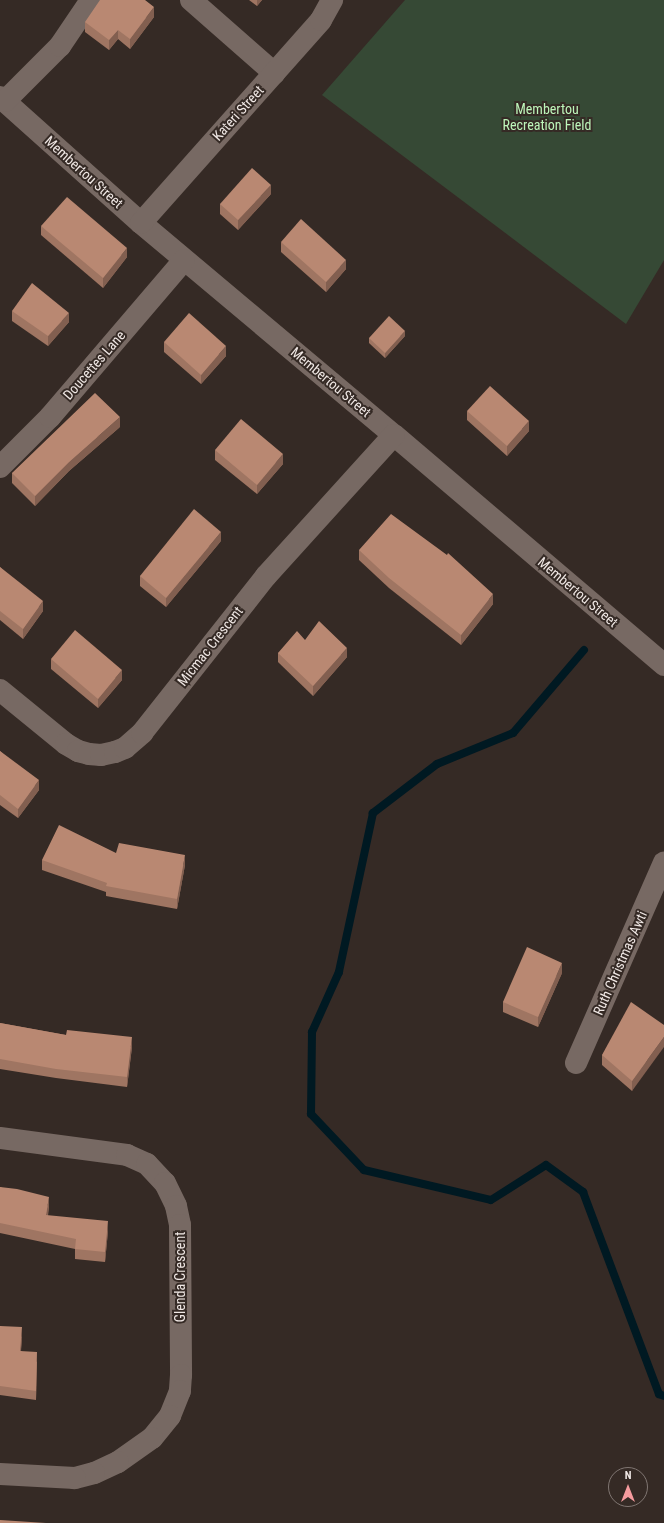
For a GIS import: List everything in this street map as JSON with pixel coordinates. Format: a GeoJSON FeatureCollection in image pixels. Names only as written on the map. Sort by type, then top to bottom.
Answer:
{"type":"FeatureCollection","features":[{"type":"Feature","properties":{"kind":"street"},"geometry":{"type":"LineString","coordinates":[[2,99],[60,46],[91,0]]}},
{"type":"Feature","properties":{"kind":"street"},"geometry":{"type":"LineString","coordinates":[[191,0],[274,73]]}},
{"type":"Feature","properties":{"kind":"street","name":"Kateri Street"},"geometry":{"type":"LineString","coordinates":[[140,223],[321,20],[332,0]]}},
{"type":"Feature","properties":{"kind":"street","name":"Membertou Street"},"geometry":{"type":"LineString","coordinates":[[2,99],[140,223],[394,435],[664,665]]}},
{"type":"Feature","properties":{"kind":"street","name":"Doucettes Lane"},"geometry":{"type":"LineString","coordinates":[[0,467],[50,416],[184,260]]}},
{"type":"Feature","properties":{"kind":"street","name":"Micmac Crescent"},"geometry":{"type":"LineString","coordinates":[[0,690],[66,744],[78,751],[101,755],[125,748],[139,736],[266,576],[394,435]]}},
{"type":"Feature","properties":{"kind":"street","name":"Ruth Christmas Awti"},"geometry":{"type":"LineString","coordinates":[[576,1063],[664,863]]}},
{"type":"Feature","properties":{"kind":"street","name":"Glenda Crescent"},"geometry":{"type":"LineString","coordinates":[[0,1138],[117,1152],[137,1159],[153,1170],[165,1183],[173,1198],[180,1225],[181,1375],[180,1391],[174,1409],[158,1432],[126,1458],[94,1473],[75,1478],[0,1474]]}},
{"type":"Feature","properties":{"kind":"green space","name":"Membertou Recreation Field"},"geometry":{"type":"Polygon","coordinates":[[[405,0],[664,0],[664,260],[626,324],[322,95],[405,0]]]}},
{"type":"Feature","properties":{"kind":"building"},"geometry":{"type":"Polygon","coordinates":[[[100,0],[145,0],[154,7],[130,39],[118,30],[109,40],[85,22],[100,0]]]}},
{"type":"Feature","properties":{"kind":"building"},"geometry":{"type":"Polygon","coordinates":[[[252,168],[271,185],[238,220],[220,204],[252,168]]]}},
{"type":"Feature","properties":{"kind":"building"},"geometry":{"type":"Polygon","coordinates":[[[67,197],[127,248],[103,278],[41,226],[67,197]]]}},
{"type":"Feature","properties":{"kind":"building"},"geometry":{"type":"Polygon","coordinates":[[[301,219],[346,260],[326,282],[281,242],[301,219]]]}},
{"type":"Feature","properties":{"kind":"building"},"geometry":{"type":"Polygon","coordinates":[[[32,283],[69,313],[48,336],[12,311],[32,283]]]}},
{"type":"Feature","properties":{"kind":"building"},"geometry":{"type":"Polygon","coordinates":[[[189,313],[226,346],[201,375],[164,342],[189,313]]]}},
{"type":"Feature","properties":{"kind":"building"},"geometry":{"type":"Polygon","coordinates":[[[389,316],[405,331],[385,353],[369,338],[389,316]]]}},
{"type":"Feature","properties":{"kind":"building"},"geometry":{"type":"Polygon","coordinates":[[[490,386],[529,421],[507,446],[467,411],[490,386]]]}},
{"type":"Feature","properties":{"kind":"building"},"geometry":{"type":"Polygon","coordinates":[[[95,393],[120,417],[69,462],[35,496],[12,473],[95,393]]]}},
{"type":"Feature","properties":{"kind":"building"},"geometry":{"type":"Polygon","coordinates":[[[241,419],[283,454],[257,485],[215,450],[241,419]]]}},
{"type":"Feature","properties":{"kind":"building"},"geometry":{"type":"Polygon","coordinates":[[[194,509],[221,532],[166,598],[140,576],[194,509]]]}},
{"type":"Feature","properties":{"kind":"building"},"geometry":{"type":"Polygon","coordinates":[[[391,514],[447,555],[448,553],[493,594],[461,635],[389,578],[359,550],[391,514]]]}},
{"type":"Feature","properties":{"kind":"building"},"geometry":{"type":"Polygon","coordinates":[[[0,567],[43,601],[23,629],[0,611],[0,567]]]}},
{"type":"Feature","properties":{"kind":"building"},"geometry":{"type":"Polygon","coordinates":[[[319,621],[347,648],[313,686],[278,653],[297,631],[305,640],[319,621]]]}},
{"type":"Feature","properties":{"kind":"building"},"geometry":{"type":"Polygon","coordinates":[[[75,630],[122,670],[98,699],[51,659],[75,630]]]}},
{"type":"Feature","properties":{"kind":"building"},"geometry":{"type":"Polygon","coordinates":[[[0,751],[39,780],[18,809],[0,795],[0,751]]]}},
{"type":"Feature","properties":{"kind":"building"},"geometry":{"type":"Polygon","coordinates":[[[59,825],[116,853],[119,843],[185,855],[177,899],[106,886],[107,883],[42,860],[59,825]]]}},
{"type":"Feature","properties":{"kind":"building"},"geometry":{"type":"Polygon","coordinates":[[[527,947],[562,963],[538,1017],[503,1002],[527,947]]]}},
{"type":"Feature","properties":{"kind":"building"},"geometry":{"type":"Polygon","coordinates":[[[631,1002],[664,1025],[664,1037],[632,1081],[602,1055],[631,1002]]]}},
{"type":"Feature","properties":{"kind":"building"},"geometry":{"type":"Polygon","coordinates":[[[0,1023],[66,1035],[67,1030],[132,1037],[127,1077],[56,1069],[0,1059],[0,1023]]]}},
{"type":"Feature","properties":{"kind":"building"},"geometry":{"type":"Polygon","coordinates":[[[0,1187],[17,1189],[49,1197],[46,1215],[108,1221],[105,1252],[75,1249],[76,1239],[0,1223],[0,1187]]]}},
{"type":"Feature","properties":{"kind":"building"},"geometry":{"type":"Polygon","coordinates":[[[0,1326],[22,1327],[20,1351],[37,1352],[36,1391],[0,1386],[0,1326]]]}},
{"type":"Feature","properties":{"kind":"building"},"geometry":{"type":"Polygon","coordinates":[[[0,1520],[46,1523],[0,1523],[0,1520]]]}},
{"type":"Feature","properties":{"kind":"waterway"},"geometry":{"type":"LineString","coordinates":[[584,650],[513,733],[437,764],[373,813],[339,972],[312,1032],[311,1114],[364,1170],[491,1200],[546,1165],[583,1192],[659,1394],[664,1396]]}}]}
